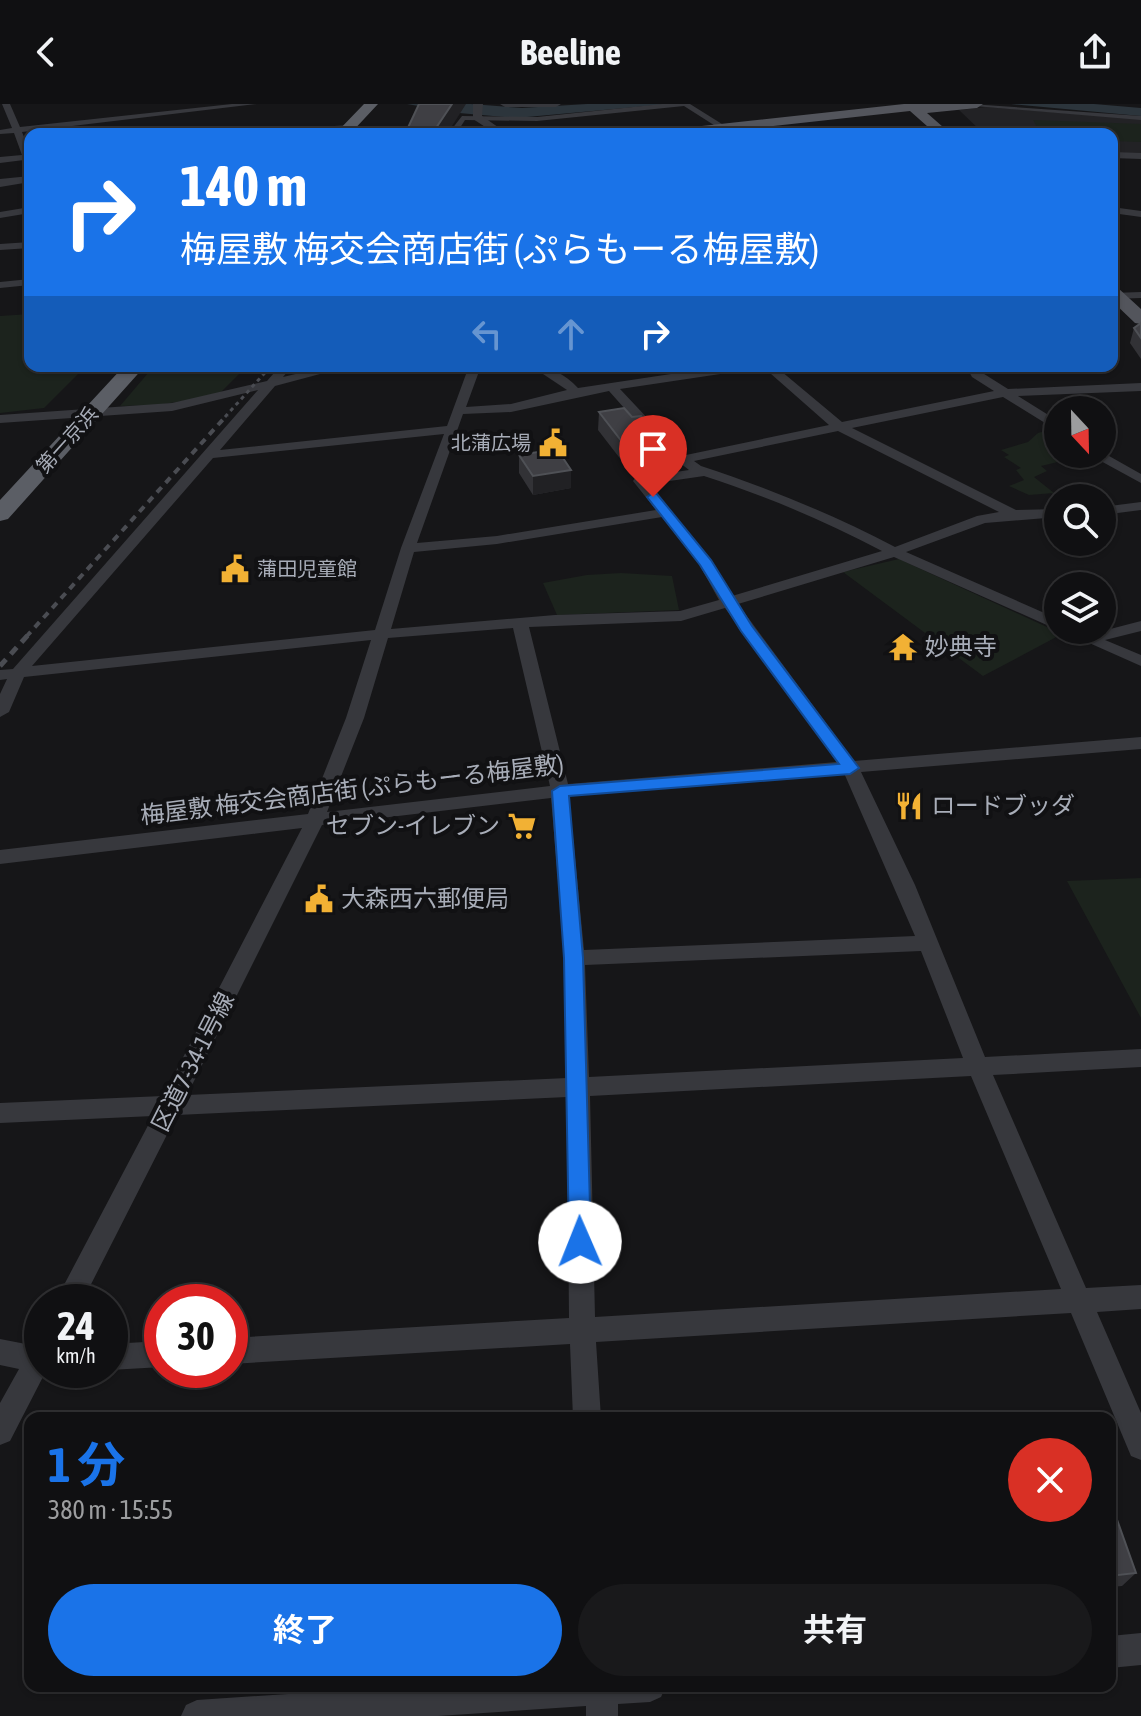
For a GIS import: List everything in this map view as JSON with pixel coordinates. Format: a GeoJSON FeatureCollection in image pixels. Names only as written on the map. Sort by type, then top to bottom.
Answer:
{"type":"FeatureCollection","features":[{"type":"Feature","properties":{"kind":"highway"},"geometry":{"type":"LineString","coordinates":[[352,128],[371,104]]}},
{"type":"Feature","properties":{"kind":"highway"},"geometry":{"type":"LineString","coordinates":[[354,128],[384,104]]}},
{"type":"Feature","properties":{"kind":"highway","name":"第一京浜"},"geometry":{"type":"LineString","coordinates":[[0,514],[113,372]]}},
{"type":"Feature","properties":{"kind":"highway","name":"第一京浜"},"geometry":{"type":"LineString","coordinates":[[0,492],[128,372]]}},
{"type":"Feature","properties":{"kind":"main road"},"geometry":{"type":"LineString","coordinates":[[752,128],[939,104]]}},
{"type":"Feature","properties":{"kind":"main road"},"geometry":{"type":"LineString","coordinates":[[913,107],[976,104]]}},
{"type":"Feature","properties":{"kind":"main road"},"geometry":{"type":"LineString","coordinates":[[913,107],[937,128]]}},
{"type":"Feature","properties":{"kind":"main road"},"geometry":{"type":"LineString","coordinates":[[1118,299],[1141,319]]}},
{"type":"Feature","properties":{"kind":"street"},"geometry":{"type":"LineString","coordinates":[[6,104],[24,150]]}},
{"type":"Feature","properties":{"kind":"street"},"geometry":{"type":"LineString","coordinates":[[0,132],[204,107],[253,104]]}},
{"type":"Feature","properties":{"kind":"street"},"geometry":{"type":"LineString","coordinates":[[505,104],[556,104]]}},
{"type":"Feature","properties":{"kind":"street"},"geometry":{"type":"LineString","coordinates":[[456,128],[462,118],[478,112],[537,119],[685,104],[724,128]]}},
{"type":"Feature","properties":{"kind":"street"},"geometry":{"type":"LineString","coordinates":[[976,104],[1141,118]]}},
{"type":"Feature","properties":{"kind":"street"},"geometry":{"type":"LineString","coordinates":[[204,107],[212,116],[226,120],[234,128]]}},
{"type":"Feature","properties":{"kind":"street"},"geometry":{"type":"LineString","coordinates":[[478,112],[496,128]]}},
{"type":"Feature","properties":{"kind":"street"},"geometry":{"type":"LineString","coordinates":[[1118,155],[1141,156]]}},
{"type":"Feature","properties":{"kind":"street"},"geometry":{"type":"LineString","coordinates":[[0,160],[24,160]]}},
{"type":"Feature","properties":{"kind":"street"},"geometry":{"type":"LineString","coordinates":[[0,183],[24,180]]}},
{"type":"Feature","properties":{"kind":"street"},"geometry":{"type":"LineString","coordinates":[[0,215],[24,211]]}},
{"type":"Feature","properties":{"kind":"street"},"geometry":{"type":"LineString","coordinates":[[1118,211],[1141,214]]}},
{"type":"Feature","properties":{"kind":"street"},"geometry":{"type":"LineString","coordinates":[[0,247],[24,245]]}},
{"type":"Feature","properties":{"kind":"street"},"geometry":{"type":"LineString","coordinates":[[0,285],[24,283]]}},
{"type":"Feature","properties":{"kind":"street"},"geometry":{"type":"LineString","coordinates":[[1118,295],[1141,295]]}},
{"type":"Feature","properties":{"kind":"street"},"geometry":{"type":"LineString","coordinates":[[0,712],[18,673],[281,372]]}},
{"type":"Feature","properties":{"kind":"street"},"geometry":{"type":"LineString","coordinates":[[0,419],[172,407],[318,372]]}},
{"type":"Feature","properties":{"kind":"street","name":"区道7-34-1号線"},"geometry":{"type":"LineString","coordinates":[[78,1284],[171,1107],[315,820],[355,718],[408,548],[473,372]]}},
{"type":"Feature","properties":{"kind":"street"},"geometry":{"type":"LineString","coordinates":[[548,372],[566,382],[575,392]]}},
{"type":"Feature","properties":{"kind":"street"},"geometry":{"type":"LineString","coordinates":[[459,411],[511,408],[575,392],[706,372]]}},
{"type":"Feature","properties":{"kind":"street"},"geometry":{"type":"LineString","coordinates":[[775,372],[837,425],[1014,514]]}},
{"type":"Feature","properties":{"kind":"street"},"geometry":{"type":"LineString","coordinates":[[975,372],[1001,393],[1044,419]]}},
{"type":"Feature","properties":{"kind":"street"},"geometry":{"type":"LineString","coordinates":[[611,386],[662,442],[704,472],[763,491],[1044,619]]}},
{"type":"Feature","properties":{"kind":"street"},"geometry":{"type":"LineString","coordinates":[[684,459],[1001,393],[1141,387]]}},
{"type":"Feature","properties":{"kind":"street"},"geometry":{"type":"LineString","coordinates":[[206,455],[454,429]]}},
{"type":"Feature","properties":{"kind":"street"},"geometry":{"type":"LineString","coordinates":[[1116,465],[1141,479]]}},
{"type":"Feature","properties":{"kind":"street"},"geometry":{"type":"LineString","coordinates":[[704,472],[640,481],[706,563],[729,603],[850,768],[928,943],[1141,1446]]}},
{"type":"Feature","properties":{"kind":"street"},"geometry":{"type":"LineString","coordinates":[[1116,509],[1141,506]]}},
{"type":"Feature","properties":{"kind":"street"},"geometry":{"type":"LineString","coordinates":[[408,548],[497,540],[666,512]]}},
{"type":"Feature","properties":{"kind":"street"},"geometry":{"type":"LineString","coordinates":[[0,675],[520,623],[681,616],[896,551],[982,519],[1044,513]]}},
{"type":"Feature","properties":{"kind":"street"},"geometry":{"type":"LineString","coordinates":[[520,623],[560,791],[574,958],[581,1329],[587,1412]]}},
{"type":"Feature","properties":{"kind":"street"},"geometry":{"type":"LineString","coordinates":[[1116,632],[1141,626]]}},
{"type":"Feature","properties":{"kind":"street"},"geometry":{"type":"LineString","coordinates":[[1102,644],[1141,661]]}},
{"type":"Feature","properties":{"kind":"street","name":"梅屋敷 梅交会商店街 (ぷらもーる梅屋敷)"},"geometry":{"type":"LineString","coordinates":[[0,857],[560,791],[1141,743]]}},
{"type":"Feature","properties":{"kind":"street"},"geometry":{"type":"LineString","coordinates":[[574,958],[928,943]]}},
{"type":"Feature","properties":{"kind":"street"},"geometry":{"type":"LineString","coordinates":[[0,1113],[1141,1058]]}},
{"type":"Feature","properties":{"kind":"street"},"geometry":{"type":"LineString","coordinates":[[248,1350],[1141,1297]]}},
{"type":"Feature","properties":{"kind":"street"},"geometry":{"type":"LineString","coordinates":[[0,1352],[24,1356]]}},
{"type":"Feature","properties":{"kind":"street"},"geometry":{"type":"LineString","coordinates":[[0,1431],[24,1388]]}},
{"type":"Feature","properties":{"kind":"street"},"geometry":{"type":"LineString","coordinates":[[1116,1651],[1141,1649]]}},
{"type":"Feature","properties":{"kind":"street"},"geometry":{"type":"LineString","coordinates":[[197,1716],[601,1697],[623,1692]]}},
{"type":"Feature","properties":{"kind":"shaded area"},"geometry":{"type":"Polygon","coordinates":[[[407,104],[522,108],[669,104],[516,118],[407,104]]]}},
{"type":"Feature","properties":{"kind":"shaded area"},"geometry":{"type":"Polygon","coordinates":[[[1011,104],[1094,104],[1141,108],[1141,116],[1011,104]]]}},
{"type":"Feature","properties":{"kind":"shaded area"},"geometry":{"type":"Polygon","coordinates":[[[986,107],[1141,119],[1141,155],[1118,153],[1118,128],[978,128],[959,110],[986,107]]]}},
{"type":"Feature","properties":{"kind":"shaded area"},"geometry":{"type":"Polygon","coordinates":[[[1033,120],[1141,124],[1141,142],[1118,141],[1118,128],[1038,128],[1033,120]]]}},
{"type":"Feature","properties":{"kind":"shaded area"},"geometry":{"type":"Polygon","coordinates":[[[24,314],[24,372],[80,372],[44,408],[0,413],[0,316],[24,314]]]}},
{"type":"Feature","properties":{"kind":"shaded area"},"geometry":{"type":"Polygon","coordinates":[[[149,372],[241,372],[217,396],[157,405],[120,406],[149,372]]]}},
{"type":"Feature","properties":{"kind":"shaded area"},"geometry":{"type":"Polygon","coordinates":[[[1044,431],[1044,465],[1041,466],[1047,471],[1034,477],[1044,485],[1044,494],[1029,495],[1009,486],[1024,480],[1016,470],[1021,468],[1004,457],[1009,455],[1001,450],[1028,442],[1044,431]]]}},
{"type":"Feature","properties":{"kind":"shaded area"},"geometry":{"type":"Polygon","coordinates":[[[899,559],[1044,626],[1044,644],[983,676],[843,572],[899,559]]]}},
{"type":"Feature","properties":{"kind":"shaded area"},"geometry":{"type":"Polygon","coordinates":[[[587,575],[672,576],[679,610],[557,615],[543,583],[587,575]]]}},
{"type":"Feature","properties":{"kind":"shaded area"},"geometry":{"type":"Polygon","coordinates":[[[1141,878],[1141,1018],[1067,881],[1141,878]]]}},
{"type":"Feature","properties":{"kind":"building"},"geometry":{"type":"Polygon","coordinates":[[[419,104],[452,104],[436,128],[408,128],[419,104]]]}},
{"type":"Feature","properties":{"kind":"building"},"geometry":{"type":"Polygon","coordinates":[[[1141,323],[1141,338],[1134,328],[1141,323]]]}},
{"type":"Feature","properties":{"kind":"building"},"geometry":{"type":"Polygon","coordinates":[[[624,408],[632,417],[641,416],[668,450],[633,456],[599,412],[624,408]]]}},
{"type":"Feature","properties":{"kind":"building"},"geometry":{"type":"Polygon","coordinates":[[[557,449],[571,470],[533,476],[519,455],[557,449]]]}},
{"type":"Feature","properties":{"kind":"building"},"geometry":{"type":"Polygon","coordinates":[[[1116,1517],[1136,1573],[1116,1575],[1116,1517]]]}},
{"type":"Feature","properties":{"kind":"railway"},"geometry":{"type":"LineString","coordinates":[[225,417],[266,372]]}},
{"type":"Feature","properties":{"kind":"railway"},"geometry":{"type":"LineString","coordinates":[[26,637],[227,415]]}},
{"type":"Feature","properties":{"kind":"railway"},"geometry":{"type":"LineString","coordinates":[[0,666],[28,635]]}},
{"type":"Feature","properties":{"kind":"place","name":"北蒲広場"},"geometry":{"type":"Point","coordinates":[553,443]}},
{"type":"Feature","properties":{"kind":"place","name":"蒲田児童館"},"geometry":{"type":"Point","coordinates":[235,569]}},
{"type":"Feature","properties":{"kind":"place","name":"妙典寺"},"geometry":{"type":"Point","coordinates":[903,647]}},
{"type":"Feature","properties":{"kind":"place","name":"ロードブッダ"},"geometry":{"type":"Point","coordinates":[909,806]}},
{"type":"Feature","properties":{"kind":"place","name":"セブン-イレブン"},"geometry":{"type":"Point","coordinates":[522,826]}},
{"type":"Feature","properties":{"kind":"place","name":"大森西六郵便局"},"geometry":{"type":"Point","coordinates":[319,899]}},
{"type":"Feature","properties":{"kind":"route"},"geometry":{"type":"LineString","coordinates":[[580,1242],[574,958],[560,791],[850,768],[746,628],[706,563],[653,497]]}}]}
